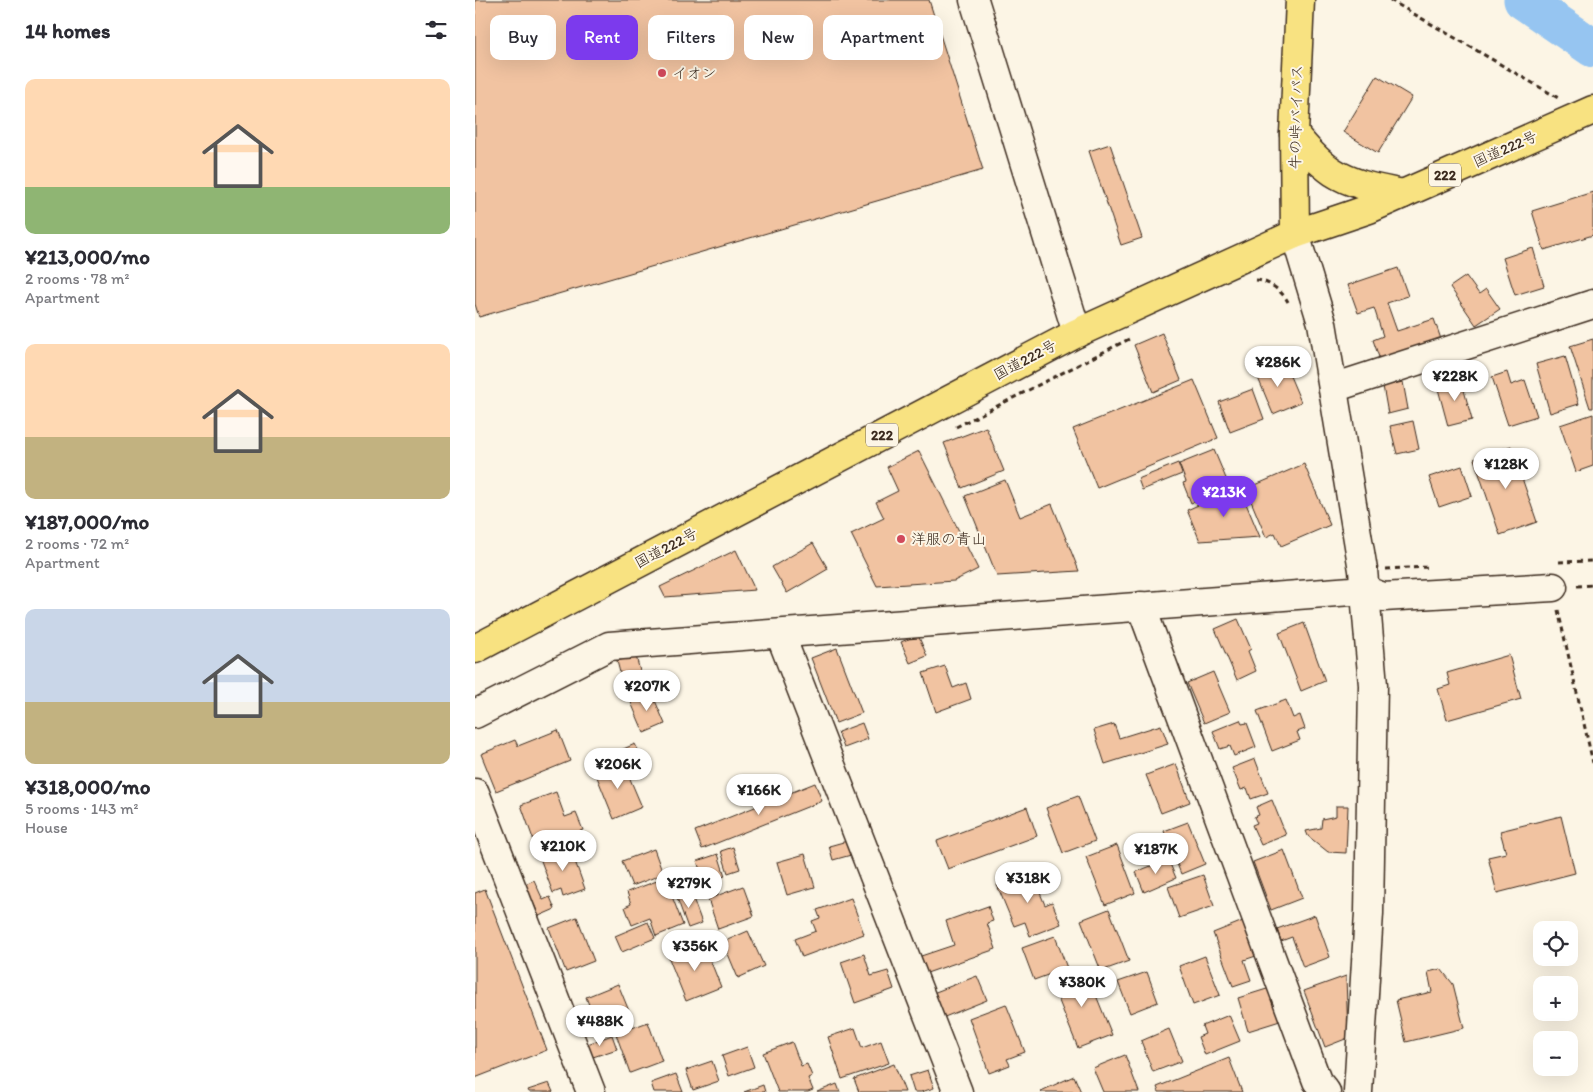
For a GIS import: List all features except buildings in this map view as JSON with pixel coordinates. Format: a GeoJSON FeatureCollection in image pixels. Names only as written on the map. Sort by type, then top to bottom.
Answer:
{"type":"FeatureCollection","features":[{"type":"Feature","properties":{"kind":"highway","name":"牛の峠バイパス"},"geometry":{"type":"LineString","coordinates":[[1295,234],[1294,134],[1300,0]]}},
{"type":"Feature","properties":{"kind":"highway","name":"国道222号"},"geometry":{"type":"LineString","coordinates":[[475,649],[1077,333],[1295,234],[1369,209],[1591,114]]}},
{"type":"Feature","properties":{"kind":"highway"},"geometry":{"type":"LineString","coordinates":[[1294,134],[1310,153],[1333,172],[1365,186],[1403,194]]}},
{"type":"Feature","properties":{"kind":"street"},"geometry":{"type":"LineString","coordinates":[[974,0],[1077,333]]}},
{"type":"Feature","properties":{"kind":"street"},"geometry":{"type":"LineString","coordinates":[[1295,234],[1322,323],[1363,570],[1373,685],[1369,913],[1358,1092]]}},
{"type":"Feature","properties":{"kind":"street"},"geometry":{"type":"LineString","coordinates":[[1333,388],[1593,304]]}},
{"type":"Feature","properties":{"kind":"street"},"geometry":{"type":"LineString","coordinates":[[475,714],[609,646],[1365,590],[1383,597],[1553,587]]}},
{"type":"Feature","properties":{"kind":"street"},"geometry":{"type":"LineString","coordinates":[[1141,606],[1317,1081],[1326,1092]]}},
{"type":"Feature","properties":{"kind":"street"},"geometry":{"type":"LineString","coordinates":[[779,634],[958,1092]]}},
{"type":"Feature","properties":{"kind":"street"},"geometry":{"type":"LineString","coordinates":[[475,793],[591,1092]]}},
{"type":"Feature","properties":{"kind":"path"},"geometry":{"type":"LineString","coordinates":[[1390,0],[1591,114]]}},
{"type":"Feature","properties":{"kind":"path"},"geometry":{"type":"LineString","coordinates":[[1250,279],[1261,280],[1283,292],[1291,307]]}},
{"type":"Feature","properties":{"kind":"path"},"geometry":{"type":"LineString","coordinates":[[949,430],[1135,336]]}},
{"type":"Feature","properties":{"kind":"path"},"geometry":{"type":"LineString","coordinates":[[1553,587],[1593,763]]}},
{"type":"Feature","properties":{"kind":"waterway"},"geometry":{"type":"LineString","coordinates":[[1523,0],[1593,48]]}},
{"type":"Feature","properties":{"kind":"place","name":"イオン"},"geometry":{"type":"Point","coordinates":[662,73]}},
{"type":"Feature","properties":{"kind":"place","name":"洋服の青山"},"geometry":{"type":"Point","coordinates":[901,539]}}]}
